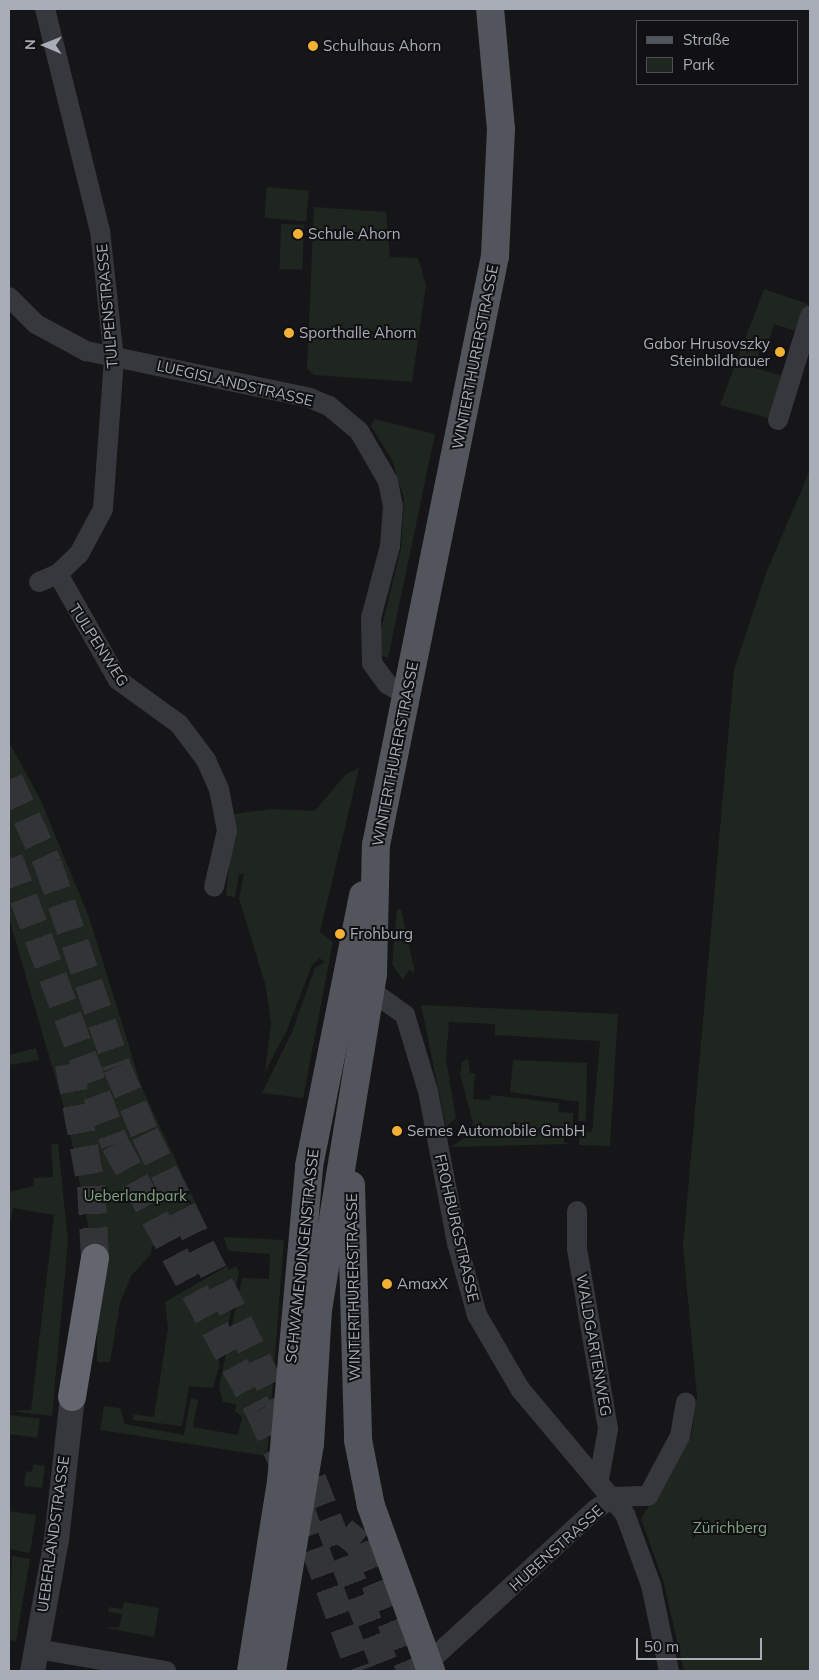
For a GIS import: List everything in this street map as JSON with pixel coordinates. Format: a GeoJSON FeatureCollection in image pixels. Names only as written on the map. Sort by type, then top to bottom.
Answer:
{"type":"FeatureCollection","features":[{"type":"Feature","properties":{"kind":"highway"},"geometry":{"type":"LineString","coordinates":[[72,1397],[95,1258]]}},
{"type":"Feature","properties":{"kind":"main road","name":"WINTERTHURERSTRASSE"},"geometry":{"type":"LineString","coordinates":[[426,1668],[371,1506],[358,1440],[352,1193],[342,1168],[370,990],[376,845],[495,256],[501,130],[490,9]]}},
{"type":"Feature","properties":{"kind":"main road","name":"SCHWAMENDINGENSTRASSE"},"geometry":{"type":"LineString","coordinates":[[251,1671],[280,1482],[310,1166],[342,993],[376,845]]}},
{"type":"Feature","properties":{"kind":"main road"},"geometry":{"type":"LineString","coordinates":[[310,1166],[342,1168]]}},
{"type":"Feature","properties":{"kind":"main road","name":"SCHWAMENDINGENSTRASSE"},"geometry":{"type":"LineString","coordinates":[[272,1671],[310,1444],[318,1310],[342,1168]]}},
{"type":"Feature","properties":{"kind":"street","name":"TULPENSTRASSE"},"geometry":{"type":"LineString","coordinates":[[39,582],[58,574],[82,550],[104,509],[114,359],[100,231],[45,9]]}},
{"type":"Feature","properties":{"kind":"street","name":"LUEGISLANDSTRASSE"},"geometry":{"type":"LineString","coordinates":[[9,297],[36,324],[59,338],[114,359],[303,396],[329,406],[359,431],[388,481],[393,506],[390,546],[371,618],[372,664],[387,684],[407,695]]}},
{"type":"Feature","properties":{"kind":"street"},"geometry":{"type":"LineString","coordinates":[[778,420],[810,316]]}},
{"type":"Feature","properties":{"kind":"street","name":"TULPENWEG"},"geometry":{"type":"LineString","coordinates":[[58,574],[118,680],[179,724],[206,760],[219,789],[226,831],[214,887]]}},
{"type":"Feature","properties":{"kind":"street"},"geometry":{"type":"LineString","coordinates":[[342,993],[370,990]]}},
{"type":"Feature","properties":{"kind":"street","name":"FROHBURGSTRASSE"},"geometry":{"type":"LineString","coordinates":[[370,990],[390,1000],[411,1029],[477,1315],[520,1389],[614,1497],[652,1585],[669,1671]]}},
{"type":"Feature","properties":{"kind":"street","name":"WALDGARTENWEG"},"geometry":{"type":"LineString","coordinates":[[577,1211],[577,1249],[608,1429],[599,1479]]}},
{"type":"Feature","properties":{"kind":"street","name":"UEBERLANDSTRASSE"},"geometry":{"type":"LineString","coordinates":[[34,1660],[56,1539],[61,1476],[72,1397]]}},
{"type":"Feature","properties":{"kind":"street","name":"HUBENSTRASSE"},"geometry":{"type":"LineString","coordinates":[[426,1668],[614,1497],[648,1496],[680,1436],[686,1403]]}},
{"type":"Feature","properties":{"kind":"street"},"geometry":{"type":"LineString","coordinates":[[34,1660],[166,1671]]}},
{"type":"Feature","properties":{"kind":"green space"},"geometry":{"type":"Polygon","coordinates":[[[267,187],[309,191],[306,222],[264,218],[267,187]]]}},
{"type":"Feature","properties":{"kind":"green space"},"geometry":{"type":"Polygon","coordinates":[[[314,207],[386,212],[390,257],[418,258],[426,285],[412,382],[314,375],[307,368],[314,207]]]}},
{"type":"Feature","properties":{"kind":"green space"},"geometry":{"type":"Polygon","coordinates":[[[281,224],[304,225],[302,270],[279,269],[281,224]]]}},
{"type":"Feature","properties":{"kind":"green space"},"geometry":{"type":"Polygon","coordinates":[[[764,289],[808,304],[800,332],[774,324],[765,353],[759,351],[755,368],[786,377],[772,419],[720,405],[764,289]]]}},
{"type":"Feature","properties":{"kind":"green space"},"geometry":{"type":"Polygon","coordinates":[[[374,419],[435,434],[388,658],[381,655],[379,638],[401,548],[404,499],[392,460],[371,426],[374,419]]]}},
{"type":"Feature","properties":{"kind":"green space","name":"Zürichberg"},"geometry":{"type":"Polygon","coordinates":[[[810,470],[810,1671],[684,1671],[663,1580],[641,1519],[691,1437],[697,1397],[683,1246],[734,670],[766,573],[810,470]]]}},
{"type":"Feature","properties":{"kind":"green space","name":"Ueberlandpark"},"geometry":{"type":"Polygon","coordinates":[[[9,742],[40,799],[89,917],[142,1088],[202,1217],[152,1246],[151,1254],[131,1276],[120,1303],[110,1362],[97,1362],[97,1271],[67,1118],[9,918],[9,742]]]}},
{"type":"Feature","properties":{"kind":"green space"},"geometry":{"type":"Polygon","coordinates":[[[359,768],[320,932],[333,942],[303,1098],[262,1093],[292,1032],[315,968],[325,962],[319,958],[312,965],[287,1030],[265,1072],[271,1024],[266,987],[239,898],[244,874],[239,874],[235,897],[226,896],[234,814],[272,809],[315,811],[346,774],[359,768]]]}},
{"type":"Feature","properties":{"kind":"green space"},"geometry":{"type":"Polygon","coordinates":[[[401,909],[415,973],[409,970],[403,980],[392,964],[397,910],[401,909]]]}},
{"type":"Feature","properties":{"kind":"green space"},"geometry":{"type":"Polygon","coordinates":[[[421,1005],[618,1014],[610,1146],[579,1145],[580,1132],[592,1132],[600,1041],[495,1035],[495,1024],[449,1022],[446,1060],[456,1118],[446,1127],[421,1005]]]}},
{"type":"Feature","properties":{"kind":"green space"},"geometry":{"type":"Polygon","coordinates":[[[36,1048],[39,1060],[9,1065],[9,1055],[36,1048]]]}},
{"type":"Feature","properties":{"kind":"green space"},"geometry":{"type":"Polygon","coordinates":[[[468,1059],[470,1073],[475,1073],[473,1099],[490,1100],[491,1095],[559,1103],[558,1112],[573,1113],[573,1129],[564,1129],[564,1142],[569,1144],[451,1147],[467,1136],[473,1123],[460,1074],[462,1062],[468,1059]]]}},
{"type":"Feature","properties":{"kind":"green space"},"geometry":{"type":"Polygon","coordinates":[[[513,1060],[587,1063],[586,1121],[578,1121],[579,1102],[510,1092],[513,1060]]]}},
{"type":"Feature","properties":{"kind":"green space"},"geometry":{"type":"Polygon","coordinates":[[[58,1143],[68,1241],[52,1416],[9,1411],[31,1410],[54,1215],[13,1208],[9,1229],[9,1192],[33,1186],[34,1178],[53,1177],[51,1145],[58,1143]]]}},
{"type":"Feature","properties":{"kind":"green space"},"geometry":{"type":"Polygon","coordinates":[[[224,1237],[284,1240],[267,1456],[100,1430],[104,1406],[120,1408],[125,1424],[184,1435],[191,1398],[198,1400],[193,1427],[238,1435],[242,1417],[235,1411],[236,1404],[223,1402],[219,1387],[242,1278],[269,1279],[270,1254],[228,1251],[224,1237]]]}},
{"type":"Feature","properties":{"kind":"green space"},"geometry":{"type":"Polygon","coordinates":[[[227,1266],[229,1270],[236,1266],[239,1272],[227,1332],[218,1333],[219,1367],[213,1388],[189,1386],[182,1426],[133,1420],[133,1414],[154,1417],[168,1328],[165,1302],[227,1266]]]}},
{"type":"Feature","properties":{"kind":"green space"},"geometry":{"type":"Polygon","coordinates":[[[9,1415],[40,1419],[37,1438],[9,1434],[9,1415]]]}},
{"type":"Feature","properties":{"kind":"green space"},"geometry":{"type":"Polygon","coordinates":[[[33,1464],[45,1466],[42,1488],[24,1486],[26,1471],[32,1472],[33,1464]]]}},
{"type":"Feature","properties":{"kind":"green space"},"geometry":{"type":"Polygon","coordinates":[[[9,1511],[36,1515],[30,1553],[9,1549],[9,1511]]]}},
{"type":"Feature","properties":{"kind":"green space"},"geometry":{"type":"Polygon","coordinates":[[[12,1556],[30,1559],[16,1641],[9,1640],[12,1556]]]}},
{"type":"Feature","properties":{"kind":"green space"},"geometry":{"type":"Polygon","coordinates":[[[124,1602],[159,1608],[154,1637],[106,1628],[119,1627],[122,1614],[108,1612],[109,1607],[122,1609],[124,1602]]]}},
{"type":"Feature","properties":{"kind":"tunnel"},"geometry":{"type":"LineString","coordinates":[[9,780],[48,864],[117,1067],[145,1134],[297,1440],[387,1671]]}},
{"type":"Feature","properties":{"kind":"tunnel"},"geometry":{"type":"LineString","coordinates":[[9,859],[115,1144],[259,1410],[286,1470],[360,1671]]}},
{"type":"Feature","properties":{"kind":"tunnel"},"geometry":{"type":"LineString","coordinates":[[69,1064],[91,1186],[95,1258]]}},
{"type":"Feature","properties":{"kind":"tunnel"},"geometry":{"type":"LineString","coordinates":[[343,1531],[359,1544],[411,1671]]}},
{"type":"Feature","properties":{"kind":"place","name":"Schulhaus Ahorn"},"geometry":{"type":"Point","coordinates":[313,46]}},
{"type":"Feature","properties":{"kind":"place","name":"Schule Ahorn"},"geometry":{"type":"Point","coordinates":[298,234]}},
{"type":"Feature","properties":{"kind":"place","name":"Sporthalle Ahorn"},"geometry":{"type":"Point","coordinates":[289,333]}},
{"type":"Feature","properties":{"kind":"place","name":"Gabor Hrusovszky Steinbildhauer"},"geometry":{"type":"Point","coordinates":[780,352]}},
{"type":"Feature","properties":{"kind":"place","name":"Frohburg"},"geometry":{"type":"Point","coordinates":[340,934]}},
{"type":"Feature","properties":{"kind":"place","name":"Semes Automobile GmbH"},"geometry":{"type":"Point","coordinates":[397,1131]}},
{"type":"Feature","properties":{"kind":"place","name":"AmaxX"},"geometry":{"type":"Point","coordinates":[387,1284]}}]}
